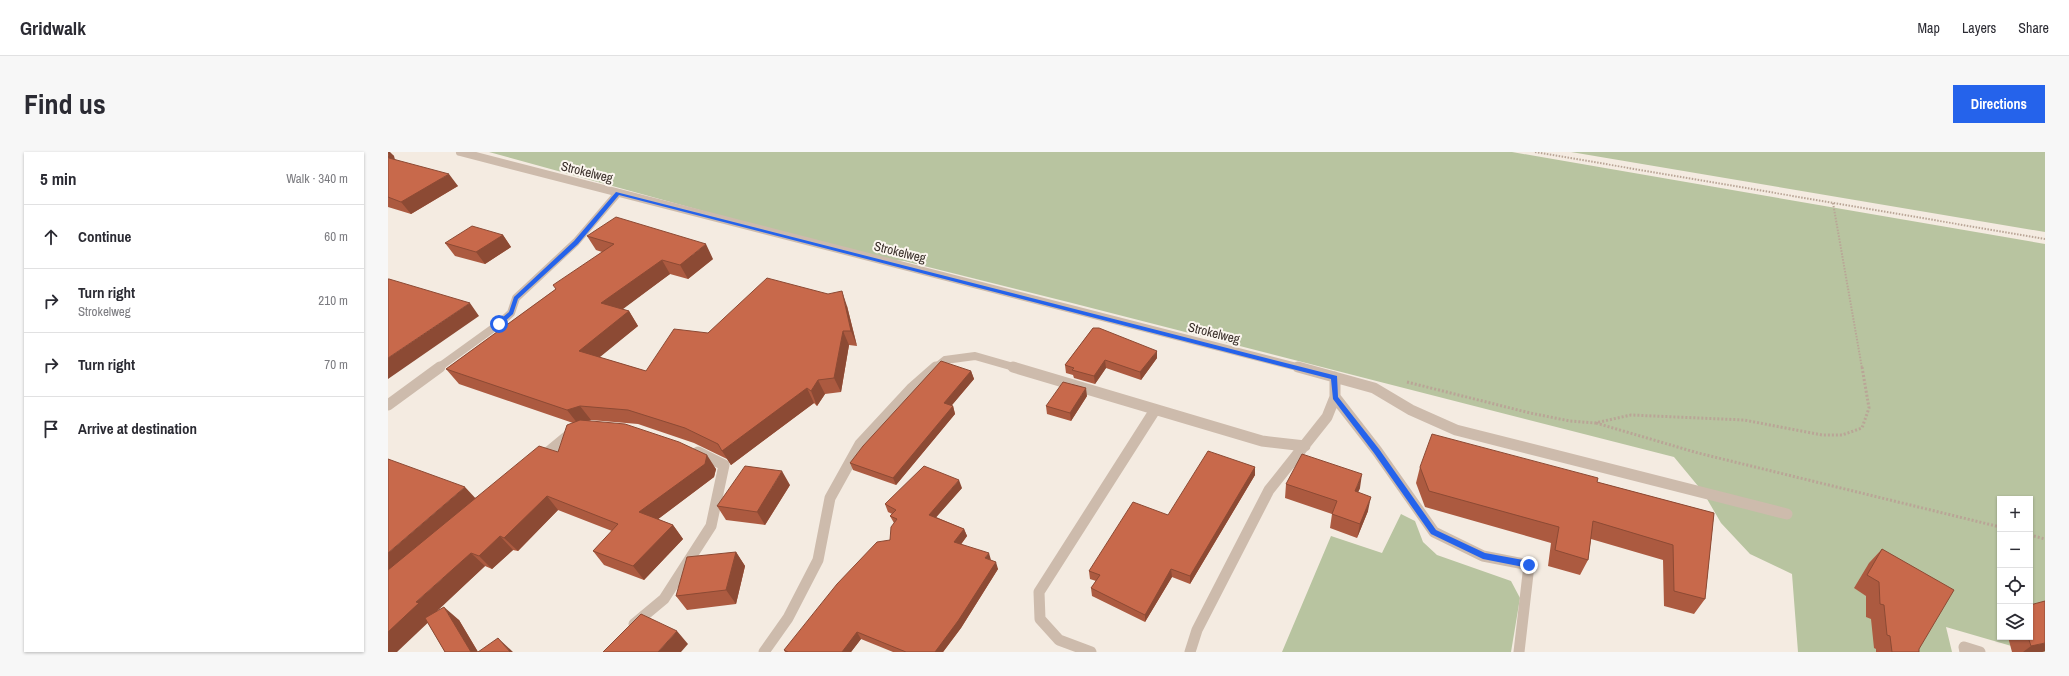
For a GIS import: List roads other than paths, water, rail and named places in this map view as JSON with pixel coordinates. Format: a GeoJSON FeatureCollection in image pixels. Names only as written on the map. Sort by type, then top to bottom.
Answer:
{"type":"FeatureCollection","features":[{"type":"Feature","properties":{"kind":"street","name":"Strokelweg"},"geometry":{"type":"LineString","coordinates":[[460,152],[1335,377],[1374,388],[1411,410],[1456,430],[1787,514]]}},
{"type":"Feature","properties":{"kind":"street"},"geometry":{"type":"LineString","coordinates":[[388,405],[499,324],[511,313],[516,298],[576,242],[618,193]]}},
{"type":"Feature","properties":{"kind":"street"},"geometry":{"type":"LineString","coordinates":[[764,652],[788,618],[818,560],[830,498],[860,444],[911,389],[945,360],[975,356],[1262,441],[1305,446]]}},
{"type":"Feature","properties":{"kind":"street"},"geometry":{"type":"LineString","coordinates":[[1190,652],[1197,630],[1268,490],[1327,417],[1335,397],[1335,377]]}},
{"type":"Feature","properties":{"kind":"street"},"geometry":{"type":"LineString","coordinates":[[1335,397],[1377,451],[1434,532],[1483,556],[1529,565],[1520,652]]}},
{"type":"Feature","properties":{"kind":"street"},"geometry":{"type":"LineString","coordinates":[[1091,652],[1059,640],[1040,619],[1039,592],[1155,410]]}},
{"type":"Feature","properties":{"kind":"street"},"geometry":{"type":"LineString","coordinates":[[535,463],[571,434],[584,429]]}},
{"type":"Feature","properties":{"kind":"street"},"geometry":{"type":"LineString","coordinates":[[625,633],[664,599],[711,526],[724,464],[684,447]]}},
{"type":"Feature","properties":{"kind":"street"},"geometry":{"type":"LineString","coordinates":[[1965,652],[1964,647],[1980,652]]}}]}
